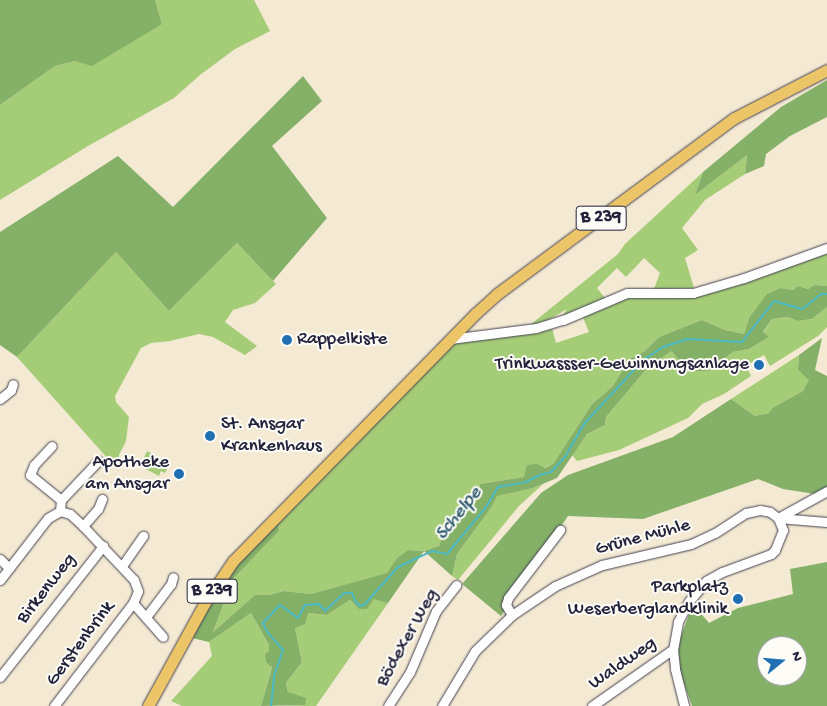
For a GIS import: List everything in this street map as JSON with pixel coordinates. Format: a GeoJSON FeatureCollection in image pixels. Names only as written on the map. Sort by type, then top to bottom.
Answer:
{"type":"FeatureCollection","features":[{"type":"Feature","properties":{"kind":"main road","name":"B 239"},"geometry":{"type":"LineString","coordinates":[[148,706],[204,604],[233,561],[450,339],[497,294],[734,118],[827,70]]}},
{"type":"Feature","properties":{"kind":"street"},"geometry":{"type":"LineString","coordinates":[[450,339],[536,328],[563,320],[626,293],[693,293],[744,278],[827,248]]}},
{"type":"Feature","properties":{"kind":"street"},"geometry":{"type":"LineString","coordinates":[[0,400],[11,390],[13,384]]}},
{"type":"Feature","properties":{"kind":"street"},"geometry":{"type":"LineString","coordinates":[[52,446],[34,465],[30,475],[61,500]]}},
{"type":"Feature","properties":{"kind":"street"},"geometry":{"type":"LineString","coordinates":[[0,580],[48,518],[60,511],[61,500],[98,461]]}},
{"type":"Feature","properties":{"kind":"street"},"geometry":{"type":"LineString","coordinates":[[684,706],[675,668],[673,649],[678,622],[689,600],[706,582],[722,572],[771,554],[775,550],[783,530],[778,518],[827,491]]}},
{"type":"Feature","properties":{"kind":"street"},"geometry":{"type":"LineString","coordinates":[[83,526],[98,509],[102,499]]}},
{"type":"Feature","properties":{"kind":"street","name":"Grüne Mühle"},"geometry":{"type":"LineString","coordinates":[[442,706],[475,651],[512,615],[555,586],[592,569],[691,544],[714,533],[746,513],[760,510],[770,512],[778,518],[827,522]]}},
{"type":"Feature","properties":{"kind":"street","name":"Gerstenbrink"},"geometry":{"type":"LineString","coordinates":[[54,706],[138,595],[138,587],[122,566],[70,514],[60,511]]}},
{"type":"Feature","properties":{"kind":"street"},"geometry":{"type":"LineString","coordinates":[[512,615],[506,605],[508,598],[560,530]]}},
{"type":"Feature","properties":{"kind":"street"},"geometry":{"type":"LineString","coordinates":[[122,566],[143,536]]}},
{"type":"Feature","properties":{"kind":"street","name":"Birkenweg"},"geometry":{"type":"LineString","coordinates":[[0,677],[103,546]]}},
{"type":"Feature","properties":{"kind":"street"},"geometry":{"type":"LineString","coordinates":[[0,559],[9,568]]}},
{"type":"Feature","properties":{"kind":"street","name":"Gerstenbrink"},"geometry":{"type":"LineString","coordinates":[[146,617],[171,584],[173,577]]}},
{"type":"Feature","properties":{"kind":"street","name":"Bödexer Weg"},"geometry":{"type":"LineString","coordinates":[[388,706],[410,672],[436,611],[456,585]]}},
{"type":"Feature","properties":{"kind":"street","name":"Gerstenbrink"},"geometry":{"type":"LineString","coordinates":[[133,603],[163,637]]}},
{"type":"Feature","properties":{"kind":"street","name":"Waldweg"},"geometry":{"type":"LineString","coordinates":[[592,706],[673,649]]}},
{"type":"Feature","properties":{"kind":"green space"},"geometry":{"type":"Polygon","coordinates":[[[0,0],[155,0],[162,24],[92,66],[75,61],[55,66],[0,105],[0,0]]]}},
{"type":"Feature","properties":{"kind":"green space"},"geometry":{"type":"Polygon","coordinates":[[[155,0],[254,0],[270,31],[235,49],[200,75],[174,98],[88,146],[0,200],[0,105],[55,66],[75,61],[162,24],[155,0]]]}},
{"type":"Feature","properties":{"kind":"green space"},"geometry":{"type":"Polygon","coordinates":[[[303,76],[322,101],[272,146],[327,218],[273,281],[237,243],[169,311],[116,252],[17,357],[0,345],[0,232],[118,156],[173,207],[303,76]]]}},
{"type":"Feature","properties":{"kind":"green space"},"geometry":{"type":"Polygon","coordinates":[[[827,80],[827,117],[790,136],[766,154],[764,166],[745,174],[747,155],[695,195],[703,172],[781,107],[827,80]]]}},
{"type":"Feature","properties":{"kind":"green space"},"geometry":{"type":"Polygon","coordinates":[[[747,155],[745,174],[705,200],[682,228],[698,250],[685,258],[694,288],[654,289],[660,273],[644,258],[626,277],[617,268],[597,288],[605,298],[562,317],[567,309],[543,323],[530,325],[618,254],[625,244],[703,172],[695,195],[747,155]]]}},
{"type":"Feature","properties":{"kind":"green space"},"geometry":{"type":"Polygon","coordinates":[[[237,243],[276,284],[255,303],[233,310],[225,322],[257,346],[245,355],[213,337],[199,334],[170,341],[151,343],[141,348],[115,396],[116,402],[129,417],[126,441],[119,455],[118,470],[17,357],[116,252],[169,311],[237,243]]]}},
{"type":"Feature","properties":{"kind":"green space"},"geometry":{"type":"Polygon","coordinates":[[[827,250],[827,286],[814,285],[808,289],[798,286],[793,290],[781,288],[749,318],[744,334],[725,330],[702,320],[659,337],[645,351],[630,359],[612,387],[592,404],[553,464],[524,477],[480,484],[479,498],[470,510],[458,516],[453,529],[442,538],[439,546],[424,551],[408,550],[397,558],[388,573],[311,594],[284,591],[269,595],[255,595],[213,632],[233,579],[279,531],[278,522],[453,344],[552,328],[556,343],[589,332],[582,315],[627,296],[669,297],[827,250]]]}},
{"type":"Feature","properties":{"kind":"green space"},"geometry":{"type":"Polygon","coordinates":[[[814,285],[827,286],[827,307],[812,319],[798,321],[788,317],[772,319],[763,332],[769,337],[749,349],[733,352],[708,371],[687,371],[672,351],[649,366],[606,417],[605,425],[587,434],[557,478],[533,488],[497,496],[491,508],[457,554],[452,576],[424,551],[439,546],[442,538],[453,529],[458,516],[470,510],[479,498],[480,484],[524,477],[527,465],[537,464],[545,468],[553,464],[592,404],[612,387],[630,359],[645,351],[659,337],[702,320],[725,330],[744,334],[749,318],[767,294],[781,288],[793,290],[798,286],[808,289],[814,285]]]}},
{"type":"Feature","properties":{"kind":"green space"},"geometry":{"type":"Polygon","coordinates":[[[827,307],[827,327],[818,336],[770,366],[764,355],[746,366],[751,376],[724,394],[702,404],[688,418],[619,450],[577,461],[572,455],[587,434],[605,425],[606,417],[649,366],[672,351],[708,371],[733,352],[749,349],[769,337],[763,333],[772,319],[788,317],[798,321],[812,319],[827,307]]]}},
{"type":"Feature","properties":{"kind":"green space"},"geometry":{"type":"Polygon","coordinates":[[[822,338],[815,370],[827,376],[827,488],[815,494],[783,489],[758,479],[643,519],[568,516],[501,616],[462,584],[541,493],[568,475],[673,437],[731,399],[755,416],[769,413],[772,408],[803,391],[809,380],[798,370],[799,355],[822,338]]]}},
{"type":"Feature","properties":{"kind":"green space"},"geometry":{"type":"Polygon","coordinates":[[[799,355],[798,370],[810,380],[803,391],[772,408],[769,413],[755,416],[731,399],[799,355]]]}},
{"type":"Feature","properties":{"kind":"green space"},"geometry":{"type":"Polygon","coordinates":[[[147,451],[170,463],[165,473],[161,471],[159,476],[140,466],[147,451]]]}},
{"type":"Feature","properties":{"kind":"green space"},"geometry":{"type":"Polygon","coordinates":[[[543,484],[519,506],[458,580],[452,576],[457,554],[491,508],[497,495],[533,488],[543,484]]]}},
{"type":"Feature","properties":{"kind":"green space"},"geometry":{"type":"Polygon","coordinates":[[[278,522],[279,531],[233,579],[213,632],[255,595],[269,595],[284,591],[311,594],[387,573],[397,558],[408,550],[424,551],[388,603],[374,599],[367,609],[359,609],[350,600],[327,615],[308,613],[305,624],[295,628],[302,662],[286,683],[288,692],[306,698],[305,705],[261,706],[272,667],[266,662],[265,654],[269,651],[269,645],[251,613],[209,642],[192,638],[224,580],[278,522]]]}},
{"type":"Feature","properties":{"kind":"green space"},"geometry":{"type":"Polygon","coordinates":[[[827,562],[827,706],[692,706],[678,667],[678,644],[693,604],[709,623],[738,608],[793,594],[790,569],[827,562]]]}},
{"type":"Feature","properties":{"kind":"green space"},"geometry":{"type":"Polygon","coordinates":[[[374,598],[388,603],[316,706],[282,706],[305,705],[288,692],[286,683],[302,662],[295,628],[308,613],[327,615],[350,600],[359,609],[367,609],[374,598]]]}},
{"type":"Feature","properties":{"kind":"green space"},"geometry":{"type":"Polygon","coordinates":[[[251,613],[269,645],[272,666],[261,706],[182,706],[171,701],[212,656],[209,642],[251,613]]]}},
{"type":"Feature","properties":{"kind":"waterway","name":"Schelpe"},"geometry":{"type":"LineString","coordinates":[[271,706],[274,676],[283,650],[268,633],[263,623],[280,605],[298,618],[305,605],[319,604],[325,611],[344,593],[352,593],[355,601],[360,606],[364,605],[398,567],[432,551],[447,554],[486,507],[498,487],[526,482],[551,472],[565,457],[584,424],[643,360],[663,347],[687,339],[742,342],[774,301],[802,309],[821,294],[827,294]]}},
{"type":"Feature","properties":{"kind":"place","name":"Rappelkiste"},"geometry":{"type":"Point","coordinates":[287,340]}},
{"type":"Feature","properties":{"kind":"place","name":"Trinkwassser-Gewinnungsanlage"},"geometry":{"type":"Point","coordinates":[759,365]}},
{"type":"Feature","properties":{"kind":"place","name":"St. Ansgar Krankenhaus"},"geometry":{"type":"Point","coordinates":[210,436]}},
{"type":"Feature","properties":{"kind":"place","name":"Apotheke am Ansgar"},"geometry":{"type":"Point","coordinates":[179,474]}},
{"type":"Feature","properties":{"kind":"place","name":"Parkplatz Weserberglandklinik"},"geometry":{"type":"Point","coordinates":[738,599]}}]}
